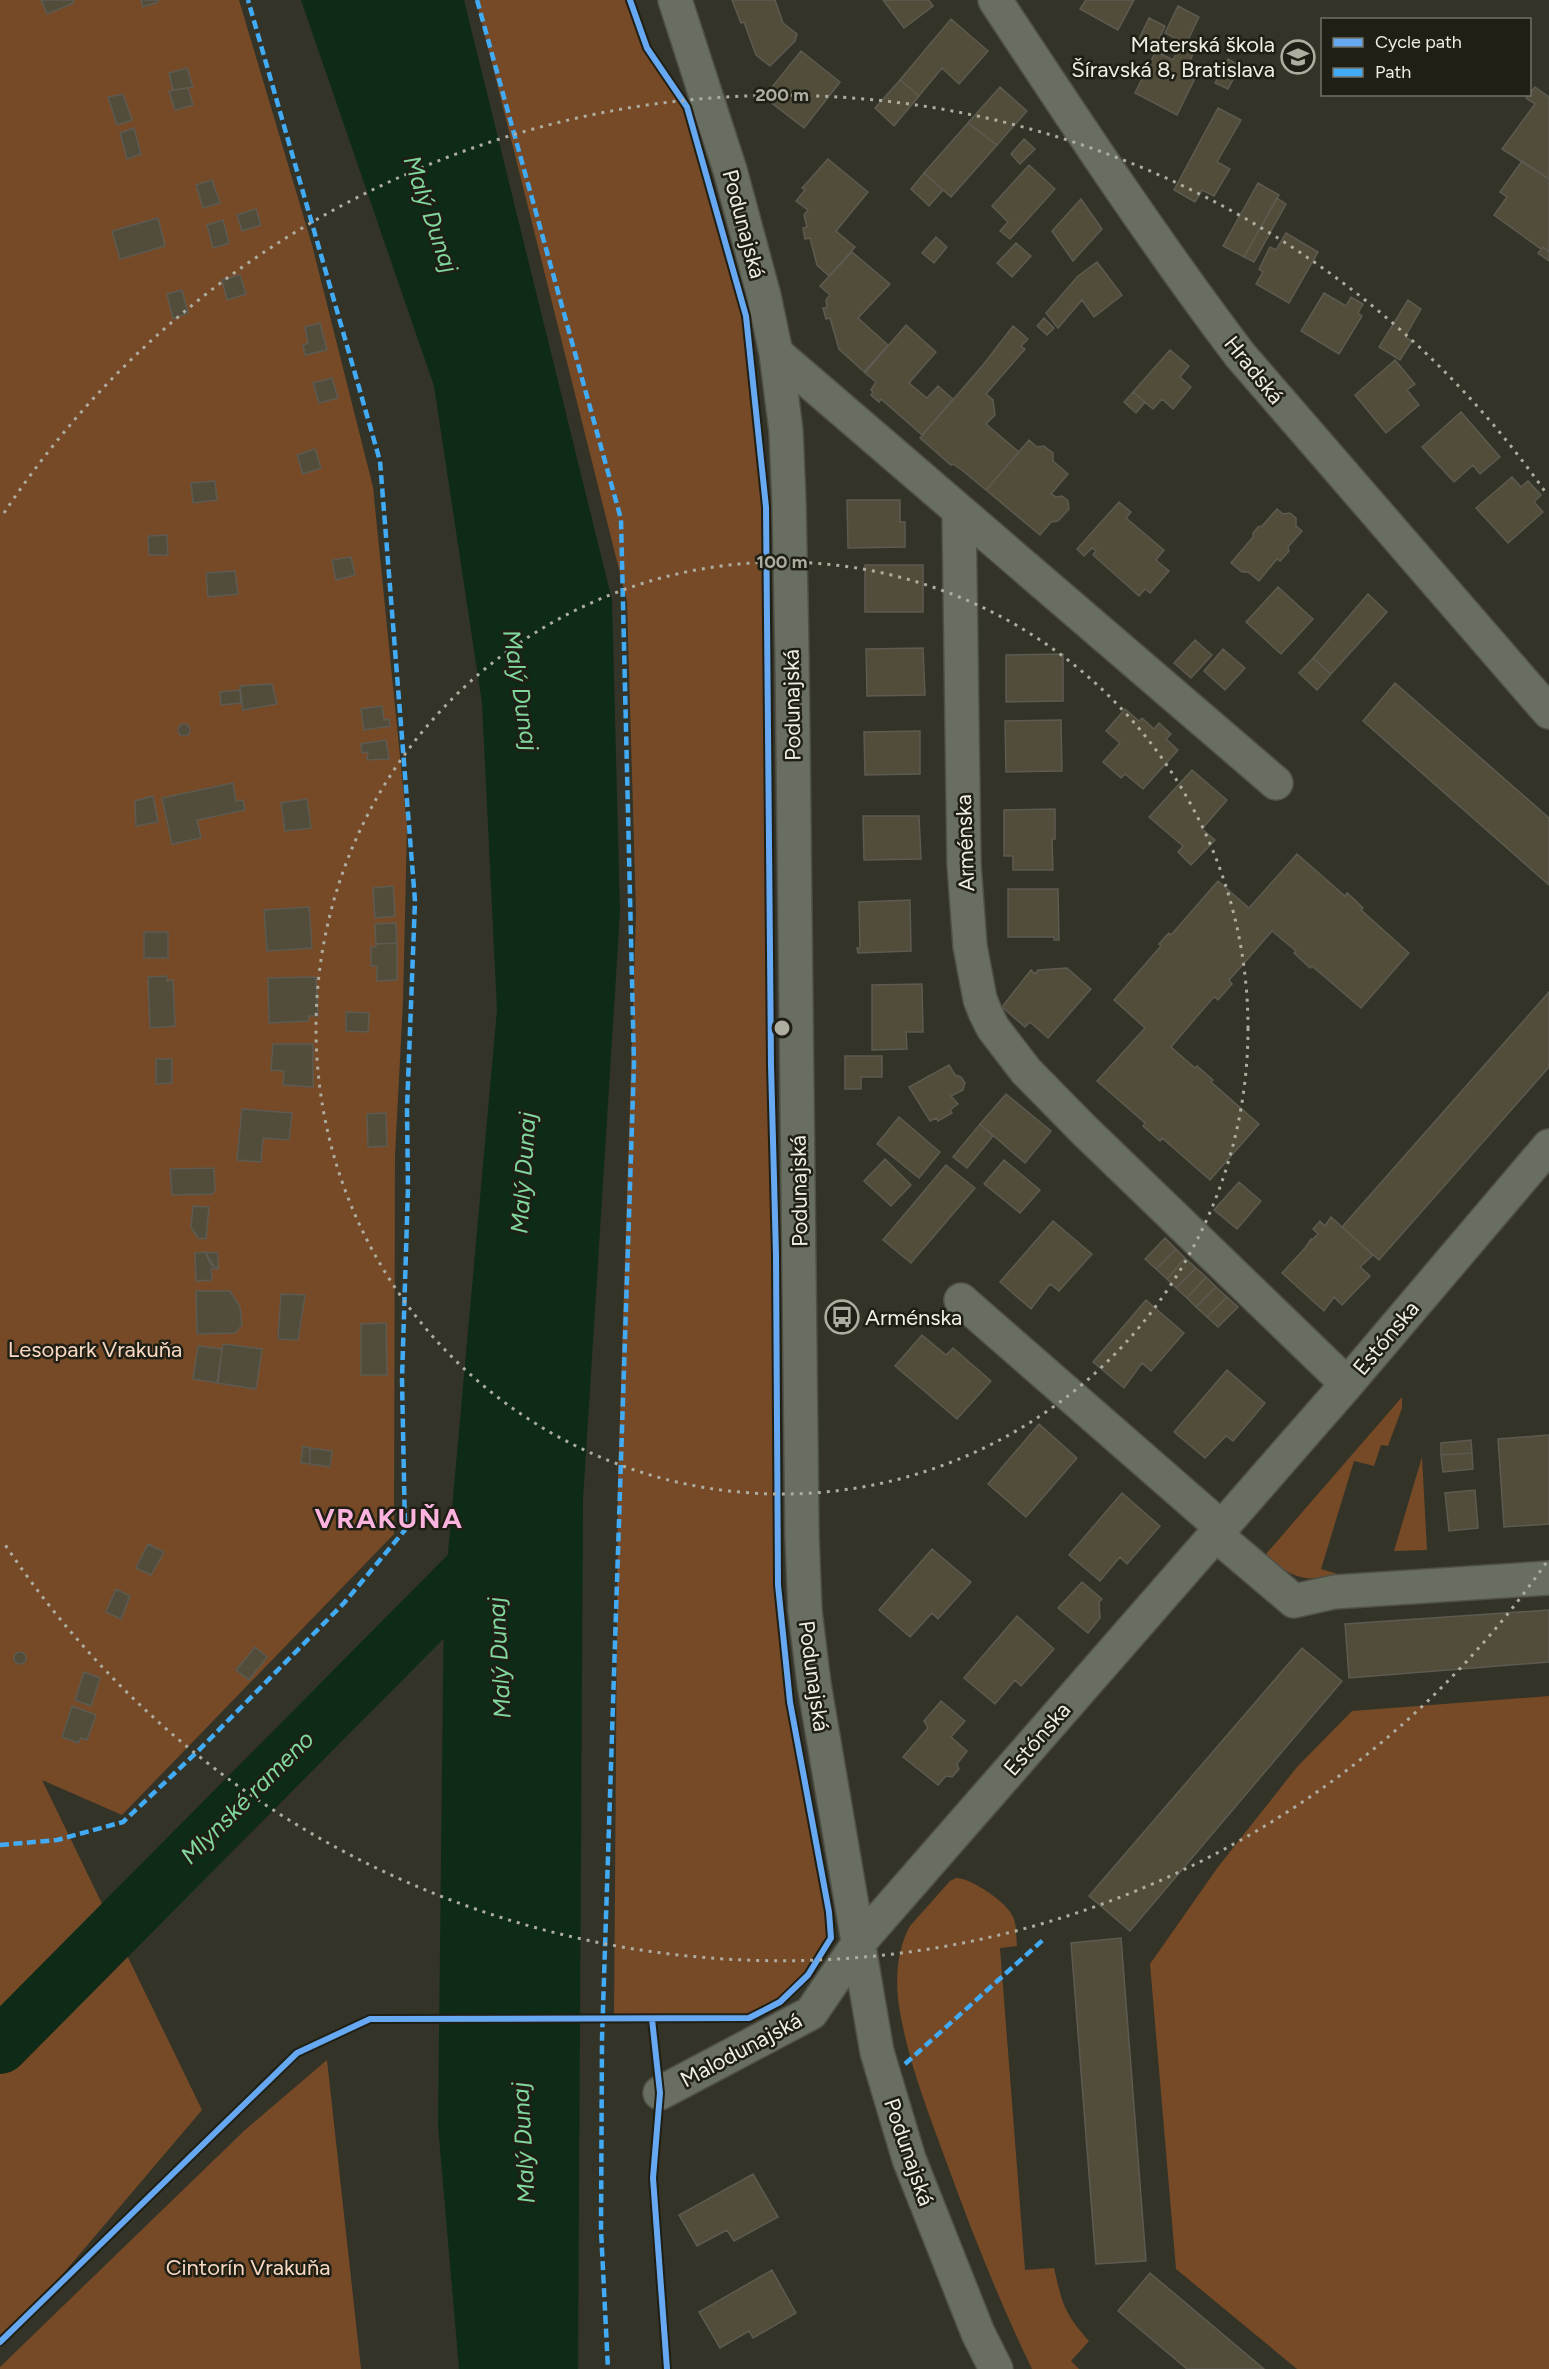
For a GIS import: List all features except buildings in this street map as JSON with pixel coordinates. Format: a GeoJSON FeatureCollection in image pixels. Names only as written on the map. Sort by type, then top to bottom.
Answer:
{"type":"FeatureCollection","features":[{"type":"Feature","properties":{"kind":"street","name":"Podunajská"},"geometry":{"type":"LineString","coordinates":[[675,0],[730,170],[764,296],[776,353],[786,431],[800,1240],[800,1420],[805,1611],[825,1756],[877,2052],[909,2159],[978,2333],[996,2369]]}},
{"type":"Feature","properties":{"kind":"street","name":"Hradská"},"geometry":{"type":"LineString","coordinates":[[994,0],[1093,150],[1240,355],[1549,712]]}},
{"type":"Feature","properties":{"kind":"street"},"geometry":{"type":"LineString","coordinates":[[776,353],[1276,783]]}},
{"type":"Feature","properties":{"kind":"street","name":"Arménska"},"geometry":{"type":"LineString","coordinates":[[959,512],[964,864],[970,946],[980,999],[985,1012],[993,1028],[1026,1071],[1347,1384]]}},
{"type":"Feature","properties":{"kind":"street","name":"Estónska"},"geometry":{"type":"LineString","coordinates":[[858,1944],[1347,1384],[1549,1146]]}},
{"type":"Feature","properties":{"kind":"street"},"geometry":{"type":"LineString","coordinates":[[961,1300],[1294,1601],[1334,1592],[1549,1578]]}},
{"type":"Feature","properties":{"kind":"street","name":"Malodunajská"},"geometry":{"type":"LineString","coordinates":[[660,2092],[811,2013],[858,1944]]}},
{"type":"Feature","properties":{"kind":"green space","name":"Lesopark Vrakuňa"},"geometry":{"type":"Polygon","coordinates":[[[0,0],[239,0],[312,245],[373,487],[407,826],[403,1002],[395,1155],[394,1534],[122,1815],[42,1780],[202,2110],[0,2348],[0,0]]]}},
{"type":"Feature","properties":{"kind":"green space"},"geometry":{"type":"Polygon","coordinates":[[[476,0],[630,0],[647,48],[687,107],[746,316],[766,507],[778,1585],[790,1702],[829,1912],[831,1938],[808,1975],[780,2002],[749,2018],[614,2019],[618,1477],[636,913],[627,601],[476,0]]]}},
{"type":"Feature","properties":{"kind":"green space"},"geometry":{"type":"Polygon","coordinates":[[[1402,1397],[1402,1408],[1388,1446],[1381,1445],[1374,1466],[1354,1461],[1321,1569],[1341,1575],[1309,1578],[1300,1577],[1283,1569],[1266,1554],[1402,1397]]]}},
{"type":"Feature","properties":{"kind":"green space"},"geometry":{"type":"Polygon","coordinates":[[[1422,1457],[1427,1550],[1394,1551],[1422,1457]]]}},
{"type":"Feature","properties":{"kind":"green space"},"geometry":{"type":"Polygon","coordinates":[[[1549,1696],[1549,2369],[1297,2369],[1176,2269],[1150,1964],[1218,1867],[1297,1767],[1352,1711],[1549,1696]]]}},
{"type":"Feature","properties":{"kind":"green space"},"geometry":{"type":"Polygon","coordinates":[[[956,1878],[979,1886],[996,1898],[1009,1911],[1015,1924],[1017,1946],[1000,1948],[1025,2270],[1054,2268],[1065,2307],[1074,2323],[1089,2341],[1071,2361],[1079,2369],[1032,2369],[965,2212],[907,2045],[897,1985],[902,1944],[910,1926],[950,1881],[956,1878]]]}},
{"type":"Feature","properties":{"kind":"green space","name":"Cintorín Vrakuňa"},"geometry":{"type":"Polygon","coordinates":[[[327,2060],[361,2369],[0,2369],[246,2129],[327,2060]]]}},
{"type":"Feature","properties":{"kind":"water","name":"Malý Dunaj"},"geometry":{"type":"Polygon","coordinates":[[[301,0],[464,0],[612,600],[620,913],[583,1500],[578,2369],[459,2369],[438,2125],[444,1597],[497,1010],[482,703],[434,386],[301,0]]]}},
{"type":"Feature","properties":{"kind":"waterway","name":"Mlynské rameno"},"geometry":{"type":"LineString","coordinates":[[0,2046],[494,1548]]}},
{"type":"Feature","properties":{"kind":"marked path"},"geometry":{"type":"LineString","coordinates":[[0,1845],[57,1840],[123,1822],[198,1751],[344,1603],[405,1530],[402,1379],[408,1188],[407,1109],[415,901],[380,461],[248,0]]}},
{"type":"Feature","properties":{"kind":"marked path"},"geometry":{"type":"LineString","coordinates":[[477,0],[621,519],[634,1064],[602,2039],[601,2230],[608,2369]]}},
{"type":"Feature","properties":{"kind":"marked path"},"geometry":{"type":"LineString","coordinates":[[905,2064],[1044,1939]]}},
{"type":"Feature","properties":{"kind":"cycle path"},"geometry":{"type":"LineString","coordinates":[[0,2342],[297,2053],[370,2019],[749,2018],[780,2002],[808,1975],[831,1938],[829,1912],[790,1702],[778,1585],[766,507],[746,316],[687,107],[647,48],[630,0]]}},
{"type":"Feature","properties":{"kind":"cycle path"},"geometry":{"type":"LineString","coordinates":[[652,2019],[660,2093],[653,2178],[667,2369]]}},
{"type":"Feature","properties":{"kind":"place","name":"Materská škola Šíravská 8, Bratislava"},"geometry":{"type":"Point","coordinates":[1298,57]}},
{"type":"Feature","properties":{"kind":"place","name":"Arménska"},"geometry":{"type":"Point","coordinates":[842,1317]}},
{"type":"Feature","properties":{"kind":"district","name":"VRAKUŇA"},"geometry":{"type":"Point","coordinates":[389,1518]}}]}
